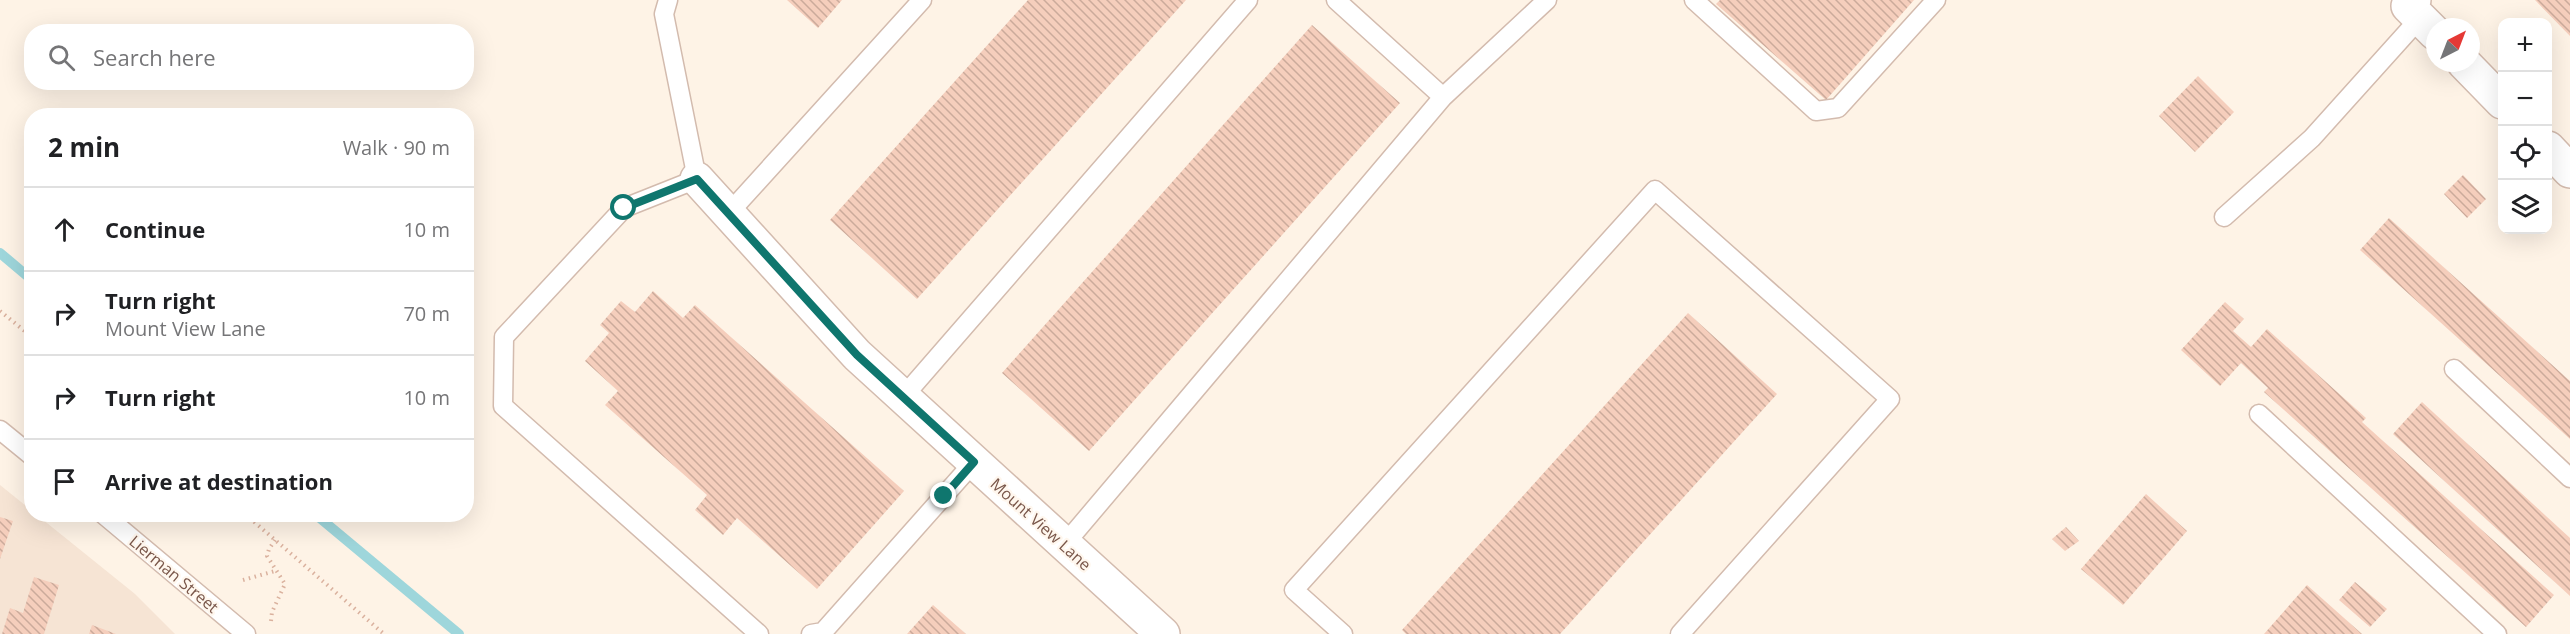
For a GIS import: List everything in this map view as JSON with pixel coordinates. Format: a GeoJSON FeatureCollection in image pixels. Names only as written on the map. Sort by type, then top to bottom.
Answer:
{"type":"FeatureCollection","features":[{"type":"Feature","properties":{"kind":"street"},"geometry":{"type":"LineString","coordinates":[[2473,72],[2498,98]]}},
{"type":"Feature","properties":{"kind":"street"},"geometry":{"type":"LineString","coordinates":[[2552,153],[2570,171]]}},
{"type":"Feature","properties":{"kind":"street","name":"Mount View Lane"},"geometry":{"type":"LineString","coordinates":[[697,179],[857,355],[1162,634]]}},
{"type":"Feature","properties":{"kind":"lane"},"geometry":{"type":"LineString","coordinates":[[668,0],[664,14],[697,179],[624,208],[504,337],[503,406],[759,634]]}},
{"type":"Feature","properties":{"kind":"lane"},"geometry":{"type":"LineString","coordinates":[[728,214],[922,0]]}},
{"type":"Feature","properties":{"kind":"lane"},"geometry":{"type":"LineString","coordinates":[[903,397],[1248,0]]}},
{"type":"Feature","properties":{"kind":"lane"},"geometry":{"type":"LineString","coordinates":[[1336,0],[1443,97]]}},
{"type":"Feature","properties":{"kind":"lane"},"geometry":{"type":"LineString","coordinates":[[1064,544],[1443,97],[1547,0]]}},
{"type":"Feature","properties":{"kind":"lane"},"geometry":{"type":"LineString","coordinates":[[1694,0],[1816,111],[1839,108],[1936,0]]}},
{"type":"Feature","properties":{"kind":"lane"},"geometry":{"type":"LineString","coordinates":[[2224,217],[2312,138],[2416,11]]}},
{"type":"Feature","properties":{"kind":"lane"},"geometry":{"type":"LineString","coordinates":[[1343,634],[1294,590],[1655,190],[1890,399],[1680,634]]}},
{"type":"Feature","properties":{"kind":"lane"},"geometry":{"type":"LineString","coordinates":[[2454,369],[2570,478]]}},
{"type":"Feature","properties":{"kind":"lane"},"geometry":{"type":"LineString","coordinates":[[2259,414],[2497,634]]}},
{"type":"Feature","properties":{"kind":"lane"},"geometry":{"type":"LineString","coordinates":[[0,430],[24,450]]}},
{"type":"Feature","properties":{"kind":"lane"},"geometry":{"type":"LineString","coordinates":[[811,634],[823,632],[974,462]]}},
{"type":"Feature","properties":{"kind":"lane","name":"Lierman Street"},"geometry":{"type":"LineString","coordinates":[[113,522],[246,634]]}},
{"type":"Feature","properties":{"kind":"path"},"geometry":{"type":"LineString","coordinates":[[0,311],[24,330]]}},
{"type":"Feature","properties":{"kind":"path"},"geometry":{"type":"LineString","coordinates":[[254,522],[384,634]]}},
{"type":"Feature","properties":{"kind":"path"},"geometry":{"type":"LineString","coordinates":[[271,623],[272,612],[285,584],[267,556],[275,540]]}},
{"type":"Feature","properties":{"kind":"path"},"geometry":{"type":"LineString","coordinates":[[243,580],[275,571]]}},
{"type":"Feature","properties":{"kind":"shaded area"},"geometry":{"type":"Polygon","coordinates":[[[0,485],[24,504],[24,522],[46,522],[135,594],[175,634],[0,634],[0,485]]]}},
{"type":"Feature","properties":{"kind":"building"},"geometry":{"type":"Polygon","coordinates":[[[787,0],[842,0],[818,28],[787,0]]]}},
{"type":"Feature","properties":{"kind":"building"},"geometry":{"type":"Polygon","coordinates":[[[1028,0],[1186,0],[917,299],[830,220],[1028,0]]]}},
{"type":"Feature","properties":{"kind":"building"},"geometry":{"type":"Polygon","coordinates":[[[1720,0],[1914,0],[1826,100],[1716,4],[1720,0]]]}},
{"type":"Feature","properties":{"kind":"building"},"geometry":{"type":"Polygon","coordinates":[[[2535,0],[2570,0],[2570,36],[2535,0]]]}},
{"type":"Feature","properties":{"kind":"building"},"geometry":{"type":"Polygon","coordinates":[[[1312,25],[1400,103],[1089,451],[1002,373],[1312,25]]]}},
{"type":"Feature","properties":{"kind":"building"},"geometry":{"type":"Polygon","coordinates":[[[2198,76],[2234,112],[2195,152],[2159,116],[2198,76]]]}},
{"type":"Feature","properties":{"kind":"building"},"geometry":{"type":"Polygon","coordinates":[[[2463,175],[2486,199],[2467,218],[2444,194],[2463,175]]]}},
{"type":"Feature","properties":{"kind":"building"},"geometry":{"type":"Polygon","coordinates":[[[2389,218],[2570,381],[2570,439],[2360,250],[2389,218]]]}},
{"type":"Feature","properties":{"kind":"building"},"geometry":{"type":"Polygon","coordinates":[[[653,291],[683,318],[695,305],[904,491],[817,589],[737,518],[723,535],[695,510],[707,495],[605,405],[618,391],[585,361],[609,333],[600,325],[621,301],[635,312],[653,291]]]}},
{"type":"Feature","properties":{"kind":"building"},"geometry":{"type":"Polygon","coordinates":[[[2225,302],[2244,319],[2233,331],[2251,347],[2267,329],[2366,418],[2362,422],[2554,595],[2526,627],[2264,392],[2268,388],[2241,363],[2220,386],[2181,350],[2225,302]]]}},
{"type":"Feature","properties":{"kind":"building"},"geometry":{"type":"Polygon","coordinates":[[[1688,313],[1777,394],[1560,634],[1406,634],[1402,630],[1688,313]]]}},
{"type":"Feature","properties":{"kind":"building"},"geometry":{"type":"Polygon","coordinates":[[[2422,402],[2570,538],[2570,596],[2393,434],[2422,402]]]}},
{"type":"Feature","properties":{"kind":"building"},"geometry":{"type":"Polygon","coordinates":[[[2146,494],[2187,531],[2123,605],[2081,569],[2146,494]]]}},
{"type":"Feature","properties":{"kind":"building"},"geometry":{"type":"Polygon","coordinates":[[[0,517],[13,521],[0,559],[0,517]]]}},
{"type":"Feature","properties":{"kind":"building"},"geometry":{"type":"Polygon","coordinates":[[[2066,527],[2079,541],[2065,551],[2052,539],[2066,527]]]}},
{"type":"Feature","properties":{"kind":"building"},"geometry":{"type":"Polygon","coordinates":[[[34,577],[59,585],[44,634],[2,634],[10,608],[23,613],[34,577]]]}},
{"type":"Feature","properties":{"kind":"building"},"geometry":{"type":"Polygon","coordinates":[[[2355,582],[2387,609],[2370,627],[2339,600],[2355,582]]]}},
{"type":"Feature","properties":{"kind":"building"},"geometry":{"type":"Polygon","coordinates":[[[2307,585],[2362,634],[2264,634],[2307,585]]]}},
{"type":"Feature","properties":{"kind":"building"},"geometry":{"type":"Polygon","coordinates":[[[933,605],[966,634],[907,634],[933,605]]]}},
{"type":"Feature","properties":{"kind":"building"},"geometry":{"type":"Polygon","coordinates":[[[92,625],[116,634],[89,634],[92,625]]]}},
{"type":"Feature","properties":{"kind":"waterway"},"geometry":{"type":"LineString","coordinates":[[0,253],[24,273]]}},
{"type":"Feature","properties":{"kind":"waterway"},"geometry":{"type":"LineString","coordinates":[[325,522],[459,634]]}},
{"type":"Feature","properties":{"kind":"route"},"geometry":{"type":"LineString","coordinates":[[624,208],[697,179],[857,355],[974,462],[944,496]]}}]}
